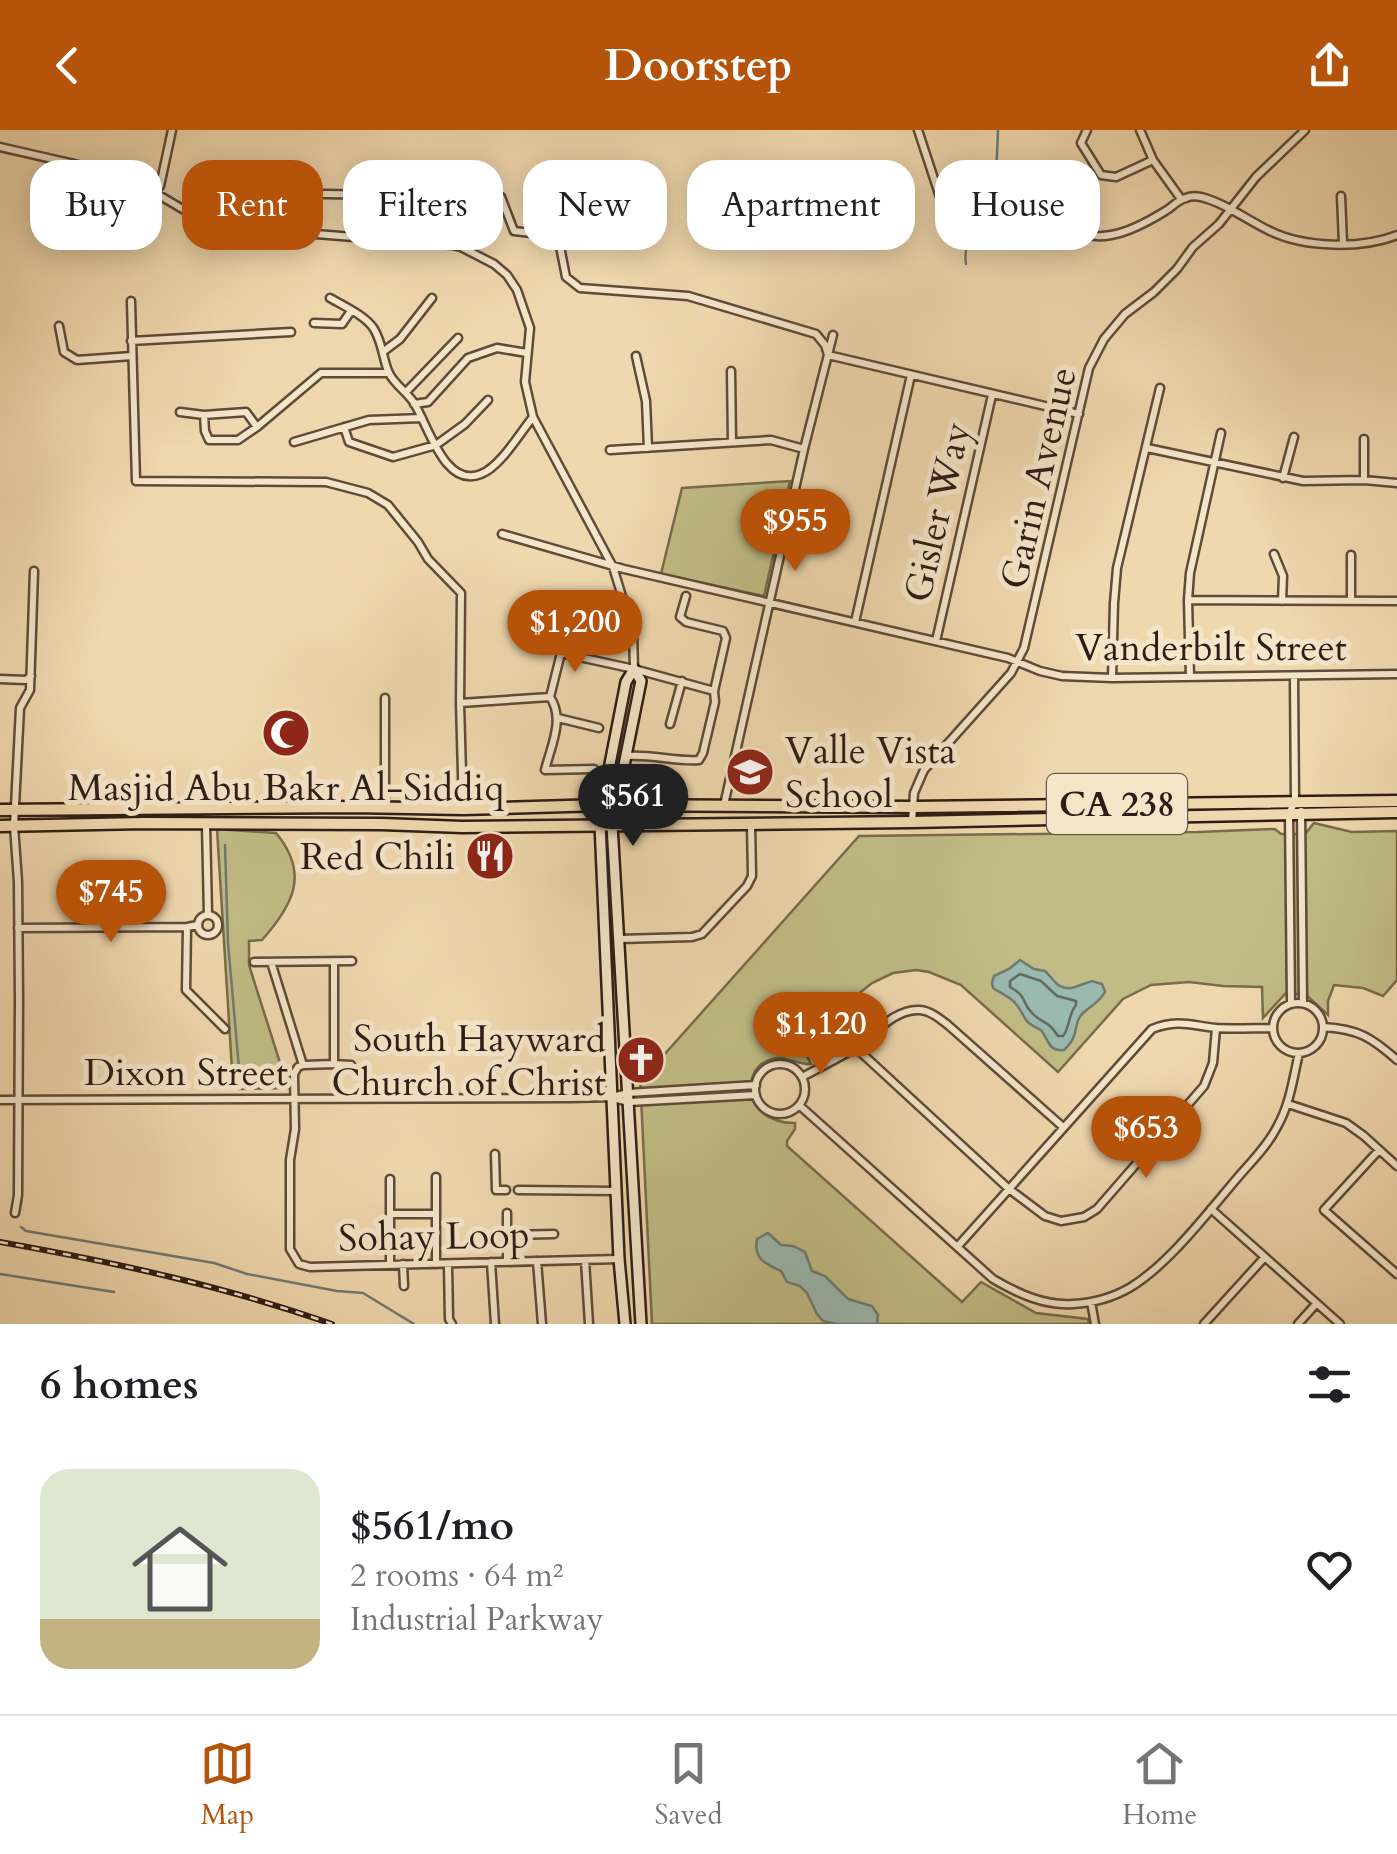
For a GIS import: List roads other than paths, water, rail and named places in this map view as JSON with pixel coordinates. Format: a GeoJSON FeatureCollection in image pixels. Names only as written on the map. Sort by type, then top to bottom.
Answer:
{"type":"FeatureCollection","features":[{"type":"Feature","properties":{"kind":"main road"},"geometry":{"type":"LineString","coordinates":[[625,1324],[612,1097],[606,824],[627,756],[641,680],[634,669],[626,682],[602,805],[606,824],[619,939],[641,1324]]}},
{"type":"Feature","properties":{"kind":"main road","name":"CA 238"},"geometry":{"type":"LineString","coordinates":[[602,805],[912,807],[1397,801]]}},
{"type":"Feature","properties":{"kind":"main road"},"geometry":{"type":"LineString","coordinates":[[0,810],[602,805]]}},
{"type":"Feature","properties":{"kind":"main road","name":"CA 238"},"geometry":{"type":"LineString","coordinates":[[606,824],[1397,812]]}},
{"type":"Feature","properties":{"kind":"main road"},"geometry":{"type":"LineString","coordinates":[[0,826],[606,824]]}},
{"type":"Feature","properties":{"kind":"street"},"geometry":{"type":"LineString","coordinates":[[162,177],[172,130]]}},
{"type":"Feature","properties":{"kind":"street"},"geometry":{"type":"LineString","coordinates":[[918,130],[950,216],[1016,205],[1071,231],[1087,236],[1111,235],[1134,228],[1181,198],[1200,197],[1282,236],[1316,243],[1375,242],[1397,234]]}},
{"type":"Feature","properties":{"kind":"street"},"geometry":{"type":"LineString","coordinates":[[1087,130],[1081,144],[1101,174],[1116,177],[1153,160]]}},
{"type":"Feature","properties":{"kind":"street"},"geometry":{"type":"LineString","coordinates":[[1140,130],[1153,160],[1181,198]]}},
{"type":"Feature","properties":{"kind":"street","name":"Garin Avenue"},"geometry":{"type":"LineString","coordinates":[[912,822],[914,793],[924,770],[1011,673],[1024,648],[1089,368],[1104,339],[1125,314],[1178,269],[1256,177],[1305,130]]}},
{"type":"Feature","properties":{"kind":"street"},"geometry":{"type":"LineString","coordinates":[[0,147],[57,160]]}},
{"type":"Feature","properties":{"kind":"street"},"geometry":{"type":"LineString","coordinates":[[323,194],[501,197],[514,231],[558,236],[566,277],[580,288],[688,296],[726,306],[816,334],[825,344],[828,356]]}},
{"type":"Feature","properties":{"kind":"street"},"geometry":{"type":"LineString","coordinates":[[1342,196],[1342,243]]}},
{"type":"Feature","properties":{"kind":"street"},"geometry":{"type":"LineString","coordinates":[[162,197],[190,214],[226,224],[461,247],[507,275],[530,328],[525,382],[533,417],[613,566],[633,632],[634,669]]}},
{"type":"Feature","properties":{"kind":"street"},"geometry":{"type":"LineString","coordinates":[[330,298],[372,326],[384,350],[388,373],[406,392],[446,464],[457,474],[469,477],[493,467],[533,417]]}},
{"type":"Feature","properties":{"kind":"street"},"geometry":{"type":"LineString","coordinates":[[384,350],[400,338],[432,298]]}},
{"type":"Feature","properties":{"kind":"street"},"geometry":{"type":"LineString","coordinates":[[131,302],[136,481],[326,482],[368,492],[388,506],[428,559],[462,593],[463,809]]}},
{"type":"Feature","properties":{"kind":"street"},"geometry":{"type":"LineString","coordinates":[[314,322],[342,324],[351,311]]}},
{"type":"Feature","properties":{"kind":"street"},"geometry":{"type":"LineString","coordinates":[[59,326],[64,352],[76,360],[132,356]]}},
{"type":"Feature","properties":{"kind":"street"},"geometry":{"type":"LineString","coordinates":[[131,341],[291,332]]}},
{"type":"Feature","properties":{"kind":"street"},"geometry":{"type":"LineString","coordinates":[[724,806],[833,335]]}},
{"type":"Feature","properties":{"kind":"street"},"geometry":{"type":"LineString","coordinates":[[406,392],[458,338]]}},
{"type":"Feature","properties":{"kind":"street"},"geometry":{"type":"LineString","coordinates":[[414,404],[428,402],[468,358],[497,348],[527,353]]}},
{"type":"Feature","properties":{"kind":"street"},"geometry":{"type":"LineString","coordinates":[[636,356],[646,402],[648,448]]}},
{"type":"Feature","properties":{"kind":"street"},"geometry":{"type":"LineString","coordinates":[[828,356],[1080,414]]}},
{"type":"Feature","properties":{"kind":"street"},"geometry":{"type":"LineString","coordinates":[[731,371],[732,441]]}},
{"type":"Feature","properties":{"kind":"street"},"geometry":{"type":"LineString","coordinates":[[204,415],[209,440],[238,440],[321,373],[388,373]]}},
{"type":"Feature","properties":{"kind":"street"},"geometry":{"type":"LineString","coordinates":[[855,622],[911,375]]}},
{"type":"Feature","properties":{"kind":"street"},"geometry":{"type":"LineString","coordinates":[[1112,678],[1117,568],[1160,388]]}},
{"type":"Feature","properties":{"kind":"street","name":"Gisler Way"},"geometry":{"type":"LineString","coordinates":[[936,641],[992,395]]}},
{"type":"Feature","properties":{"kind":"street"},"geometry":{"type":"LineString","coordinates":[[344,427],[350,442],[394,457],[436,445],[465,424],[488,400]]}},
{"type":"Feature","properties":{"kind":"street"},"geometry":{"type":"LineString","coordinates":[[180,412],[246,412],[257,427]]}},
{"type":"Feature","properties":{"kind":"street"},"geometry":{"type":"LineString","coordinates":[[294,442],[369,420],[422,418]]}},
{"type":"Feature","properties":{"kind":"street"},"geometry":{"type":"LineString","coordinates":[[1190,676],[1190,573],[1221,432]]}},
{"type":"Feature","properties":{"kind":"street"},"geometry":{"type":"LineString","coordinates":[[1283,478],[1294,437]]}},
{"type":"Feature","properties":{"kind":"street"},"geometry":{"type":"LineString","coordinates":[[1364,439],[1364,480]]}},
{"type":"Feature","properties":{"kind":"street"},"geometry":{"type":"LineString","coordinates":[[610,450],[771,440],[804,449]]}},
{"type":"Feature","properties":{"kind":"street"},"geometry":{"type":"LineString","coordinates":[[1146,448],[1303,481],[1397,483]]}},
{"type":"Feature","properties":{"kind":"street","name":"Vanderbilt Street"},"geometry":{"type":"LineString","coordinates":[[502,534],[613,566],[936,641],[1062,676],[1397,674]]}},
{"type":"Feature","properties":{"kind":"street"},"geometry":{"type":"LineString","coordinates":[[1274,554],[1283,576],[1282,601]]}},
{"type":"Feature","properties":{"kind":"street"},"geometry":{"type":"LineString","coordinates":[[1351,555],[1351,600]]}},
{"type":"Feature","properties":{"kind":"street"},"geometry":{"type":"LineString","coordinates":[[15,1213],[18,928],[14,810],[20,708],[30,690],[34,571]]}},
{"type":"Feature","properties":{"kind":"street"},"geometry":{"type":"LineString","coordinates":[[627,756],[694,762],[704,753],[726,638],[723,631],[680,617],[686,596]]}},
{"type":"Feature","properties":{"kind":"street"},"geometry":{"type":"LineString","coordinates":[[1188,600],[1397,601]]}},
{"type":"Feature","properties":{"kind":"street"},"geometry":{"type":"LineString","coordinates":[[528,636],[560,643],[562,653],[550,697]]}},
{"type":"Feature","properties":{"kind":"street"},"geometry":{"type":"LineString","coordinates":[[562,653],[714,691]]}},
{"type":"Feature","properties":{"kind":"street"},"geometry":{"type":"LineString","coordinates":[[0,679],[26,680],[31,676]]}},
{"type":"Feature","properties":{"kind":"street"},"geometry":{"type":"LineString","coordinates":[[1292,1004],[1288,814],[1294,801],[1294,677]]}},
{"type":"Feature","properties":{"kind":"street"},"geometry":{"type":"LineString","coordinates":[[670,724],[682,681]]}},
{"type":"Feature","properties":{"kind":"street"},"geometry":{"type":"LineString","coordinates":[[460,703],[550,697]]}},
{"type":"Feature","properties":{"kind":"street"},"geometry":{"type":"LineString","coordinates":[[550,697],[558,708],[558,718],[545,770],[594,768]]}},
{"type":"Feature","properties":{"kind":"street"},"geometry":{"type":"LineString","coordinates":[[384,807],[385,698]]}},
{"type":"Feature","properties":{"kind":"street"},"geometry":{"type":"LineString","coordinates":[[558,718],[598,728]]}},
{"type":"Feature","properties":{"kind":"street"},"geometry":{"type":"LineString","coordinates":[[1294,801],[1302,813],[1303,1003]]}},
{"type":"Feature","properties":{"kind":"street"},"geometry":{"type":"LineString","coordinates":[[206,824],[208,915]]}},
{"type":"Feature","properties":{"kind":"street"},"geometry":{"type":"LineString","coordinates":[[619,939],[702,934],[752,876],[751,824]]}},
{"type":"Feature","properties":{"kind":"street"},"geometry":{"type":"LineString","coordinates":[[198,925],[208,915]]}},
{"type":"Feature","properties":{"kind":"street"},"geometry":{"type":"LineString","coordinates":[[198,925],[204,934],[215,932],[217,922],[208,915]]}},
{"type":"Feature","properties":{"kind":"street"},"geometry":{"type":"LineString","coordinates":[[18,928],[198,925]]}},
{"type":"Feature","properties":{"kind":"street"},"geometry":{"type":"LineString","coordinates":[[187,927],[186,990],[226,1030]]}},
{"type":"Feature","properties":{"kind":"street"},"geometry":{"type":"LineString","coordinates":[[254,962],[352,961]]}},
{"type":"Feature","properties":{"kind":"street"},"geometry":{"type":"LineString","coordinates":[[271,962],[303,1065]]}},
{"type":"Feature","properties":{"kind":"street"},"geometry":{"type":"LineString","coordinates":[[334,962],[334,1064]]}},
{"type":"Feature","properties":{"kind":"street"},"geometry":{"type":"LineString","coordinates":[[1303,1003],[1317,1012],[1323,1027],[1321,1036],[1308,1051],[1288,1052],[1274,1038],[1275,1017],[1282,1008],[1303,1003]]}},
{"type":"Feature","properties":{"kind":"street"},"geometry":{"type":"LineString","coordinates":[[802,1078],[856,1048],[892,1018],[920,1010],[948,1025],[1063,1128]]}},
{"type":"Feature","properties":{"kind":"street"},"geometry":{"type":"LineString","coordinates":[[958,1246],[1152,1030],[1180,1022],[1216,1028],[1272,1028]]}},
{"type":"Feature","properties":{"kind":"street"},"geometry":{"type":"LineString","coordinates":[[1323,1027],[1361,1032],[1397,1060]]}},
{"type":"Feature","properties":{"kind":"street"},"geometry":{"type":"LineString","coordinates":[[856,1048],[1008,1189],[1045,1216],[1060,1220],[1084,1217],[1098,1210],[1204,1086],[1214,1063],[1216,1028]]}},
{"type":"Feature","properties":{"kind":"street"},"geometry":{"type":"LineString","coordinates":[[799,1105],[992,1279],[1025,1296],[1070,1305],[1127,1290],[1145,1278],[1211,1209],[1275,1131],[1288,1104],[1299,1053]]}},
{"type":"Feature","properties":{"kind":"street"},"geometry":{"type":"LineString","coordinates":[[295,1099],[294,1074],[298,1067],[351,1065]]}},
{"type":"Feature","properties":{"kind":"street"},"geometry":{"type":"LineString","coordinates":[[774,1065],[788,1066],[802,1078],[804,1092],[799,1105],[786,1113],[775,1113],[762,1106],[756,1095],[762,1072],[774,1065]]}},
{"type":"Feature","properties":{"kind":"street"},"geometry":{"type":"LineString","coordinates":[[628,1098],[756,1086]]}},
{"type":"Feature","properties":{"kind":"street"},"geometry":{"type":"LineString","coordinates":[[628,1098],[756,1095]]}},
{"type":"Feature","properties":{"kind":"street","name":"Dixon Street"},"geometry":{"type":"LineString","coordinates":[[0,1100],[628,1098]]}},
{"type":"Feature","properties":{"kind":"street","name":"Sohay Loop"},"geometry":{"type":"LineString","coordinates":[[295,1099],[290,1160],[292,1254],[300,1264],[448,1265],[620,1259]]}},
{"type":"Feature","properties":{"kind":"street"},"geometry":{"type":"LineString","coordinates":[[1288,1104],[1346,1123],[1397,1166]]}},
{"type":"Feature","properties":{"kind":"street"},"geometry":{"type":"LineString","coordinates":[[1379,1150],[1324,1210],[1397,1274]]}},
{"type":"Feature","properties":{"kind":"street"},"geometry":{"type":"LineString","coordinates":[[495,1154],[496,1190],[506,1190]]}},
{"type":"Feature","properties":{"kind":"street"},"geometry":{"type":"LineString","coordinates":[[390,1178],[390,1264]]}},
{"type":"Feature","properties":{"kind":"street"},"geometry":{"type":"LineString","coordinates":[[436,1178],[436,1264]]}},
{"type":"Feature","properties":{"kind":"street"},"geometry":{"type":"LineString","coordinates":[[518,1190],[616,1192]]}},
{"type":"Feature","properties":{"kind":"street"},"geometry":{"type":"LineString","coordinates":[[1211,1209],[1340,1324]]}},
{"type":"Feature","properties":{"kind":"street"},"geometry":{"type":"LineString","coordinates":[[507,1213],[507,1262]]}},
{"type":"Feature","properties":{"kind":"street"},"geometry":{"type":"LineString","coordinates":[[390,1214],[436,1214]]}},
{"type":"Feature","properties":{"kind":"street"},"geometry":{"type":"LineString","coordinates":[[507,1234],[554,1234]]}},
{"type":"Feature","properties":{"kind":"street"},"geometry":{"type":"LineString","coordinates":[[1204,1324],[1264,1258]]}},
{"type":"Feature","properties":{"kind":"street"},"geometry":{"type":"LineString","coordinates":[[585,1260],[589,1324]]}},
{"type":"Feature","properties":{"kind":"street"},"geometry":{"type":"LineString","coordinates":[[537,1261],[542,1324]]}},
{"type":"Feature","properties":{"kind":"street"},"geometry":{"type":"LineString","coordinates":[[492,1262],[496,1324]]}},
{"type":"Feature","properties":{"kind":"street"},"geometry":{"type":"LineString","coordinates":[[403,1264],[404,1286]]}},
{"type":"Feature","properties":{"kind":"street"},"geometry":{"type":"LineString","coordinates":[[448,1265],[452,1324]]}},
{"type":"Feature","properties":{"kind":"street"},"geometry":{"type":"LineString","coordinates":[[1091,1302],[1095,1324]]}},
{"type":"Feature","properties":{"kind":"street"},"geometry":{"type":"LineString","coordinates":[[1298,1324],[1316,1304]]}},
{"type":"Feature","properties":{"kind":"water"},"geometry":{"type":"Polygon","coordinates":[[[1020,960],[1045,971],[1065,988],[1092,981],[1102,984],[1105,992],[1079,1018],[1073,1039],[1064,1050],[1052,1047],[1014,1002],[993,988],[994,976],[1020,960]]]}},
{"type":"Feature","properties":{"kind":"water"},"geometry":{"type":"Polygon","coordinates":[[[768,1233],[781,1245],[805,1252],[812,1271],[825,1276],[848,1299],[872,1306],[878,1315],[877,1324],[823,1321],[807,1293],[787,1282],[781,1271],[759,1256],[757,1239],[768,1233]]]}},
{"type":"Feature","properties":{"kind":"waterway"},"geometry":{"type":"LineString","coordinates":[[966,264],[969,239],[992,195],[998,130]]}},
{"type":"Feature","properties":{"kind":"waterway"},"geometry":{"type":"LineString","coordinates":[[225,845],[228,943],[239,1068]]}},
{"type":"Feature","properties":{"kind":"waterway"},"geometry":{"type":"LineString","coordinates":[[21,1227],[26,1231],[214,1263],[247,1274],[363,1293],[414,1324]]}},
{"type":"Feature","properties":{"kind":"waterway"},"geometry":{"type":"LineString","coordinates":[[0,1274],[114,1292]]}},
{"type":"Feature","properties":{"kind":"railway"},"geometry":{"type":"LineString","coordinates":[[0,1242],[168,1276],[332,1324]]}},
{"type":"Feature","properties":{"kind":"place","name":"Masjid Abu Bakr Al-Siddiq"},"geometry":{"type":"Point","coordinates":[286,733]}},
{"type":"Feature","properties":{"kind":"place","name":"Valle Vista School"},"geometry":{"type":"Point","coordinates":[750,772]}},
{"type":"Feature","properties":{"kind":"place","name":"Red Chili"},"geometry":{"type":"Point","coordinates":[490,856]}},
{"type":"Feature","properties":{"kind":"place","name":"South Hayward Church of Christ"},"geometry":{"type":"Point","coordinates":[641,1060]}}]}
